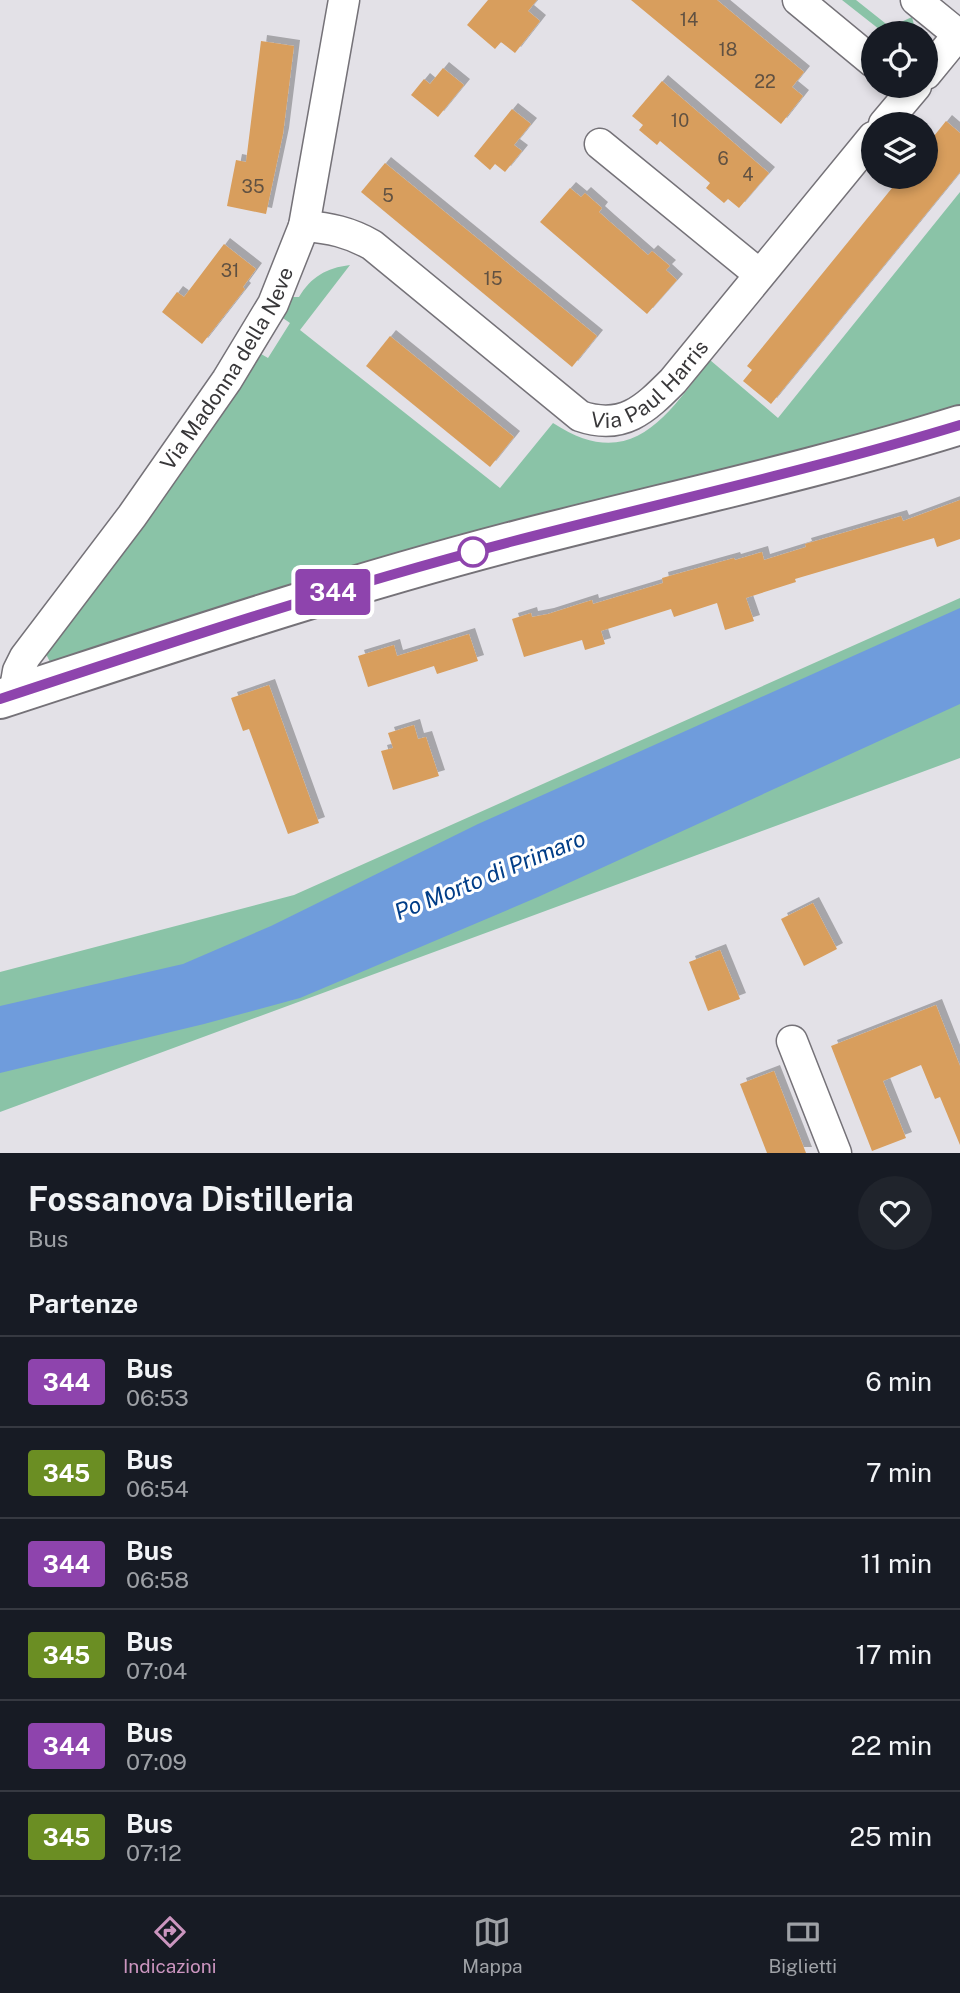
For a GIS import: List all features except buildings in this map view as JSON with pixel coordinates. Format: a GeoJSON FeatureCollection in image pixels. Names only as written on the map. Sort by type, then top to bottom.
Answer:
{"type":"FeatureCollection","features":[{"type":"Feature","properties":{"kind":"main road"},"geometry":{"type":"LineString","coordinates":[[7,697],[287,605],[420,567],[867,452],[960,425]]}},
{"type":"Feature","properties":{"kind":"street","name":"Via Madonna della Neve"},"geometry":{"type":"LineString","coordinates":[[7,697],[25,657],[132,516],[252,341],[279,292],[304,226],[344,0]]}},
{"type":"Feature","properties":{"kind":"street"},"geometry":{"type":"LineString","coordinates":[[798,0],[861,52]]}},
{"type":"Feature","properties":{"kind":"street"},"geometry":{"type":"LineString","coordinates":[[916,0],[959,36],[938,58]]}},
{"type":"Feature","properties":{"kind":"street"},"geometry":{"type":"LineString","coordinates":[[600,144],[760,274]]}},
{"type":"Feature","properties":{"kind":"street","name":"Via Paul Harris"},"geometry":{"type":"LineString","coordinates":[[304,226],[338,229],[372,245],[580,416],[595,421],[630,417],[649,406],[673,381],[861,152]]}},
{"type":"Feature","properties":{"kind":"street"},"geometry":{"type":"LineString","coordinates":[[792,1041],[836,1153]]}},
{"type":"Feature","properties":{"kind":"green space"},"geometry":{"type":"Polygon","coordinates":[[[842,0],[856,0],[882,21],[869,21],[842,0]]]}},
{"type":"Feature","properties":{"kind":"green space"},"geometry":{"type":"Polygon","coordinates":[[[960,192],[960,407],[51,664],[46,654],[256,351],[268,358],[290,323],[280,316],[290,297],[299,297],[314,279],[326,271],[350,265],[300,330],[500,488],[553,423],[580,437],[604,443],[625,441],[644,432],[662,418],[710,360],[778,418],[960,192]]]}},
{"type":"Feature","properties":{"kind":"green space"},"geometry":{"type":"Polygon","coordinates":[[[960,598],[960,758],[0,1112],[0,972],[294,895],[960,598]]]}},
{"type":"Feature","properties":{"kind":"water","name":"Po Morto di Primaro"},"geometry":{"type":"Polygon","coordinates":[[[960,608],[960,704],[538,897],[300,998],[0,1073],[0,1006],[183,964],[271,926],[478,824],[960,608]]]}},
{"type":"Feature","properties":{"kind":"bus line","name":"344"},"geometry":{"type":"LineString","coordinates":[[0,699],[287,605],[420,567],[508,542],[867,452],[960,425]]}}]}
